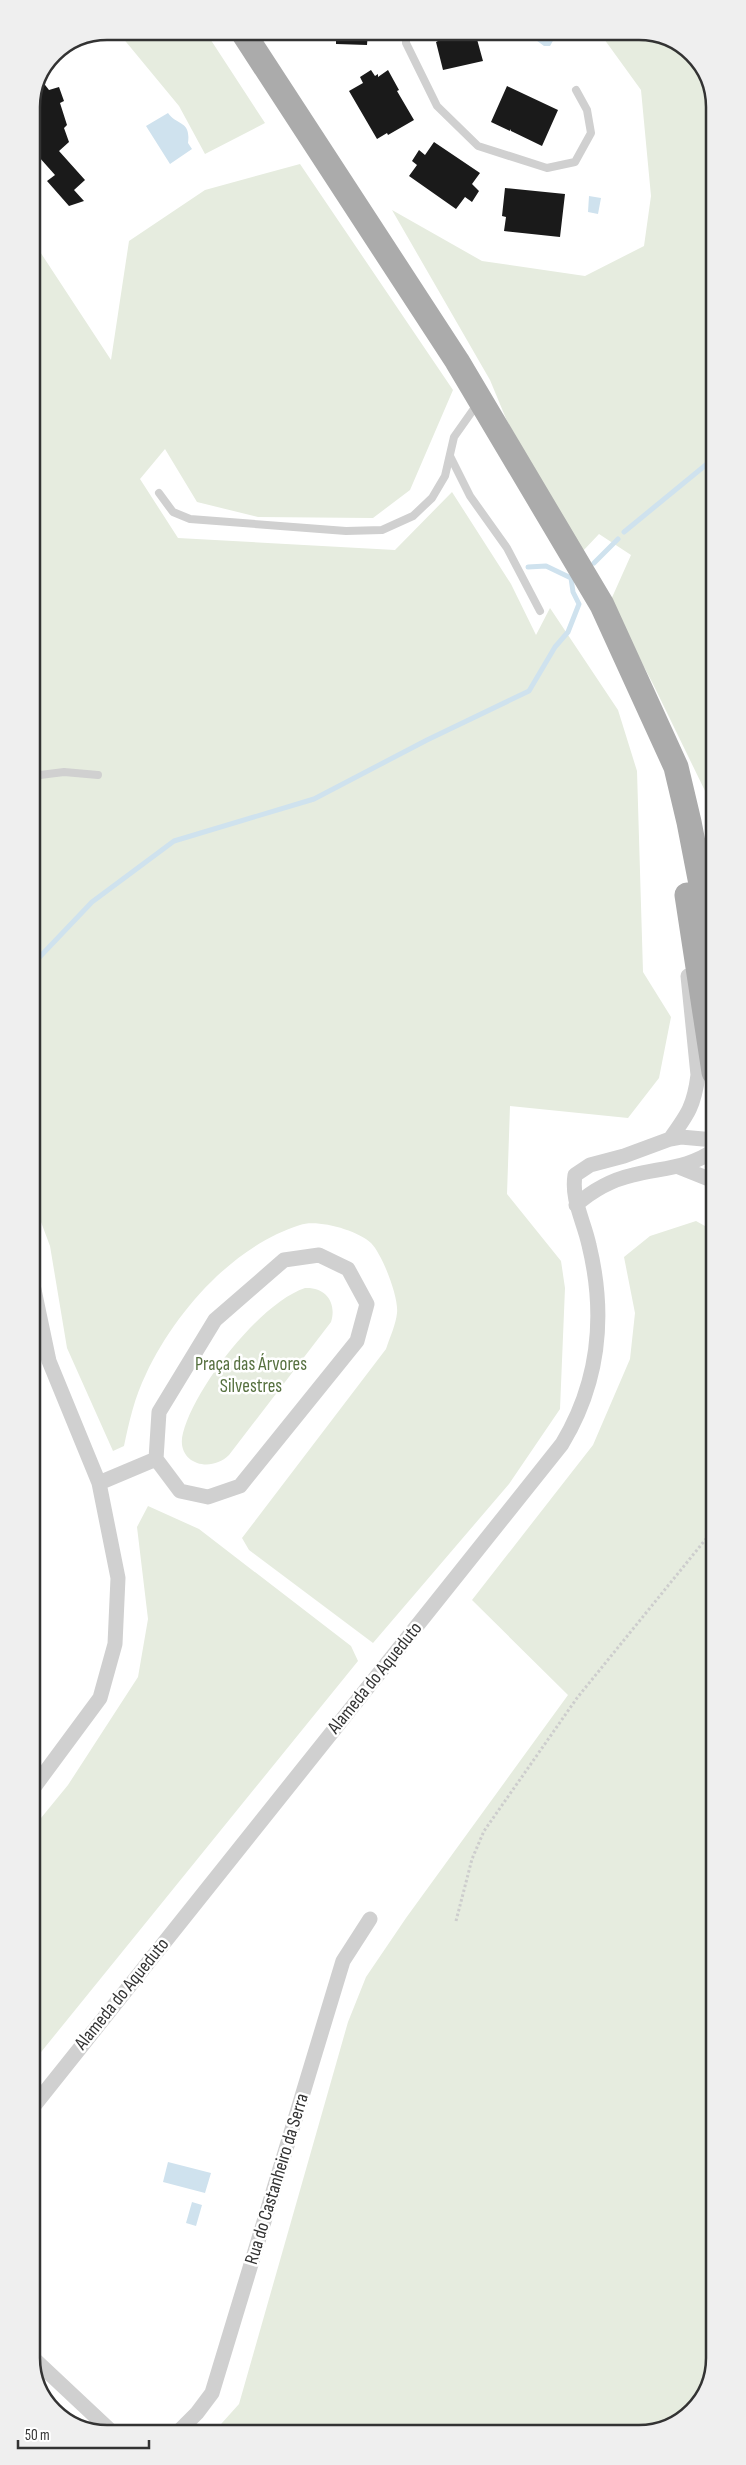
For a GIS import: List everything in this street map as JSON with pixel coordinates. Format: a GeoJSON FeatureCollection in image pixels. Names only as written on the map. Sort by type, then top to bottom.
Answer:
{"type":"FeatureCollection","features":[{"type":"Feature","properties":{"kind":"main road"},"geometry":{"type":"LineString","coordinates":[[248,40],[480,399],[602,605],[657,721],[676,767],[706,910]]}},
{"type":"Feature","properties":{"kind":"main road"},"geometry":{"type":"LineString","coordinates":[[657,721],[671,778],[706,1020]]}},
{"type":"Feature","properties":{"kind":"street"},"geometry":{"type":"LineString","coordinates":[[670,1139],[687,1115],[694,1101],[698,1075],[687,968],[686,932],[690,915]]}},
{"type":"Feature","properties":{"kind":"street","name":"Alameda do Aqueduto"},"geometry":{"type":"LineString","coordinates":[[40,2098],[556,1452],[572,1428],[586,1395],[596,1355],[598,1331],[598,1296],[594,1265],[588,1236],[576,1205],[575,1175],[590,1165],[624,1156],[670,1139],[681,1137],[706,1139]]}},
{"type":"Feature","properties":{"kind":"street"},"geometry":{"type":"LineString","coordinates":[[576,1205],[591,1192],[608,1183],[632,1175],[679,1167],[706,1154]]}},
{"type":"Feature","properties":{"kind":"street"},"geometry":{"type":"LineString","coordinates":[[679,1167],[706,1178]]}},
{"type":"Feature","properties":{"kind":"street"},"geometry":{"type":"LineString","coordinates":[[318,1255],[348,1269],[367,1304],[357,1340],[240,1486],[208,1497],[180,1491],[156,1460],[159,1412],[215,1320],[284,1260],[318,1255]]}},
{"type":"Feature","properties":{"kind":"street"},"geometry":{"type":"LineString","coordinates":[[40,1318],[49,1361],[99,1483],[118,1578],[115,1644],[100,1698],[40,1779]]}},
{"type":"Feature","properties":{"kind":"street"},"geometry":{"type":"LineString","coordinates":[[99,1483],[156,1460]]}},
{"type":"Feature","properties":{"kind":"street","name":"Rua do Castanheiro da Serra"},"geometry":{"type":"LineString","coordinates":[[186,2425],[212,2393],[343,1961],[370,1919]]}},
{"type":"Feature","properties":{"kind":"street"},"geometry":{"type":"LineString","coordinates":[[41,2365],[104,2425]]}},
{"type":"Feature","properties":{"kind":"lane"},"geometry":{"type":"LineString","coordinates":[[406,40],[437,106],[478,146],[547,168],[575,162],[591,133],[586,110],[576,90]]}},
{"type":"Feature","properties":{"kind":"lane"},"geometry":{"type":"LineString","coordinates":[[159,493],[173,512],[190,519],[346,531],[382,530],[413,516],[432,498],[445,476],[454,437],[480,399]]}},
{"type":"Feature","properties":{"kind":"lane"},"geometry":{"type":"LineString","coordinates":[[450,456],[470,496],[508,548],[540,611]]}},
{"type":"Feature","properties":{"kind":"lane"},"geometry":{"type":"LineString","coordinates":[[40,775],[64,772],[98,776]]}},
{"type":"Feature","properties":{"kind":"path"},"geometry":{"type":"LineString","coordinates":[[456,1921],[472,1858],[484,1831],[577,1698],[706,1539]]}},
{"type":"Feature","properties":{"kind":"green space"},"geometry":{"type":"Polygon","coordinates":[[[124,40],[211,40],[265,123],[205,154],[179,106],[124,40]]]}},
{"type":"Feature","properties":{"kind":"green space"},"geometry":{"type":"Polygon","coordinates":[[[605,40],[644,40],[657,42],[673,49],[697,73],[705,94],[706,793],[653,684],[610,602],[631,555],[599,534],[582,552],[507,421],[490,380],[392,210],[482,261],[585,276],[644,246],[651,196],[641,90],[605,40]]]}},
{"type":"Feature","properties":{"kind":"green space"},"geometry":{"type":"Polygon","coordinates":[[[300,164],[453,390],[410,490],[373,518],[258,517],[197,502],[165,449],[140,479],[178,538],[395,550],[452,492],[511,584],[536,635],[550,608],[618,710],[637,771],[643,972],[671,1017],[659,1078],[628,1118],[510,1106],[507,1194],[561,1261],[565,1288],[560,1409],[509,1484],[373,1643],[249,1550],[242,1538],[386,1349],[395,1322],[397,1306],[389,1276],[380,1256],[371,1243],[365,1238],[337,1227],[316,1223],[300,1225],[275,1235],[252,1248],[229,1265],[190,1305],[158,1351],[139,1391],[130,1418],[124,1446],[113,1451],[67,1348],[50,1246],[40,1219],[40,252],[111,360],[129,241],[205,190],[300,164]]]}},
{"type":"Feature","properties":{"kind":"green space"},"geometry":{"type":"Polygon","coordinates":[[[696,1221],[706,1227],[706,2358],[702,2380],[697,2392],[680,2411],[665,2420],[652,2424],[220,2425],[239,2404],[348,2022],[366,1977],[406,1918],[568,1695],[472,1600],[593,1445],[630,1359],[635,1313],[624,1257],[650,1236],[696,1221]]]}},
{"type":"Feature","properties":{"kind":"green space","name":"Praça das Árvores Silvestres"},"geometry":{"type":"Polygon","coordinates":[[[305,1288],[319,1290],[328,1298],[332,1309],[331,1322],[229,1455],[213,1464],[196,1462],[189,1458],[184,1452],[182,1443],[183,1433],[190,1414],[215,1371],[250,1328],[287,1297],[305,1288]]]}},
{"type":"Feature","properties":{"kind":"green space"},"geometry":{"type":"Polygon","coordinates":[[[148,1506],[199,1529],[351,1646],[358,1661],[40,2053],[40,1819],[68,1785],[138,1677],[148,1619],[137,1527],[148,1506]]]}},
{"type":"Feature","properties":{"kind":"water"},"geometry":{"type":"Polygon","coordinates":[[[536,40],[553,40],[550,46],[544,46],[536,40]]]}},
{"type":"Feature","properties":{"kind":"water"},"geometry":{"type":"Polygon","coordinates":[[[168,113],[187,130],[188,143],[192,149],[170,164],[146,126],[168,113]]]}},
{"type":"Feature","properties":{"kind":"water"},"geometry":{"type":"Polygon","coordinates":[[[589,196],[601,198],[598,214],[588,212],[589,196]]]}},
{"type":"Feature","properties":{"kind":"water"},"geometry":{"type":"Polygon","coordinates":[[[168,2162],[211,2173],[205,2193],[163,2182],[168,2162]]]}},
{"type":"Feature","properties":{"kind":"water"},"geometry":{"type":"Polygon","coordinates":[[[192,2202],[202,2205],[196,2226],[186,2223],[192,2202]]]}},
{"type":"Feature","properties":{"kind":"building"},"geometry":{"type":"Polygon","coordinates":[[[336,40],[367,40],[367,45],[336,44],[336,40]]]}},
{"type":"Feature","properties":{"kind":"building"},"geometry":{"type":"Polygon","coordinates":[[[440,40],[477,40],[483,61],[443,70],[436,42],[440,40]]]}},
{"type":"Feature","properties":{"kind":"building"},"geometry":{"type":"Polygon","coordinates":[[[371,70],[375,76],[378,74],[378,77],[388,70],[399,90],[397,91],[414,120],[377,139],[349,91],[363,83],[360,77],[371,70]]]}},
{"type":"Feature","properties":{"kind":"building"},"geometry":{"type":"Polygon","coordinates":[[[44,84],[49,90],[59,87],[64,101],[60,103],[67,125],[64,128],[69,142],[59,151],[85,180],[74,190],[84,201],[69,206],[47,181],[55,175],[40,158],[40,107],[44,84]]]}},
{"type":"Feature","properties":{"kind":"building"},"geometry":{"type":"Polygon","coordinates":[[[507,86],[558,110],[542,146],[511,131],[511,129],[510,131],[491,122],[507,86]]]}},
{"type":"Feature","properties":{"kind":"building"},"geometry":{"type":"Polygon","coordinates":[[[434,142],[480,173],[472,184],[479,191],[472,202],[465,197],[456,209],[409,176],[417,165],[412,161],[419,150],[425,155],[434,142]]]}},
{"type":"Feature","properties":{"kind":"building"},"geometry":{"type":"Polygon","coordinates":[[[505,188],[565,194],[560,237],[504,231],[506,217],[502,216],[505,188]]]}},
{"type":"Feature","properties":{"kind":"waterway"},"geometry":{"type":"LineString","coordinates":[[624,532],[706,465]]}},
{"type":"Feature","properties":{"kind":"waterway"},"geometry":{"type":"LineString","coordinates":[[594,563],[618,539]]}},
{"type":"Feature","properties":{"kind":"waterway"},"geometry":{"type":"LineString","coordinates":[[40,957],[92,902],[174,841],[314,799],[427,740],[529,691],[555,647],[568,632],[579,604],[573,592],[571,578],[546,566],[528,567]]}}]}
